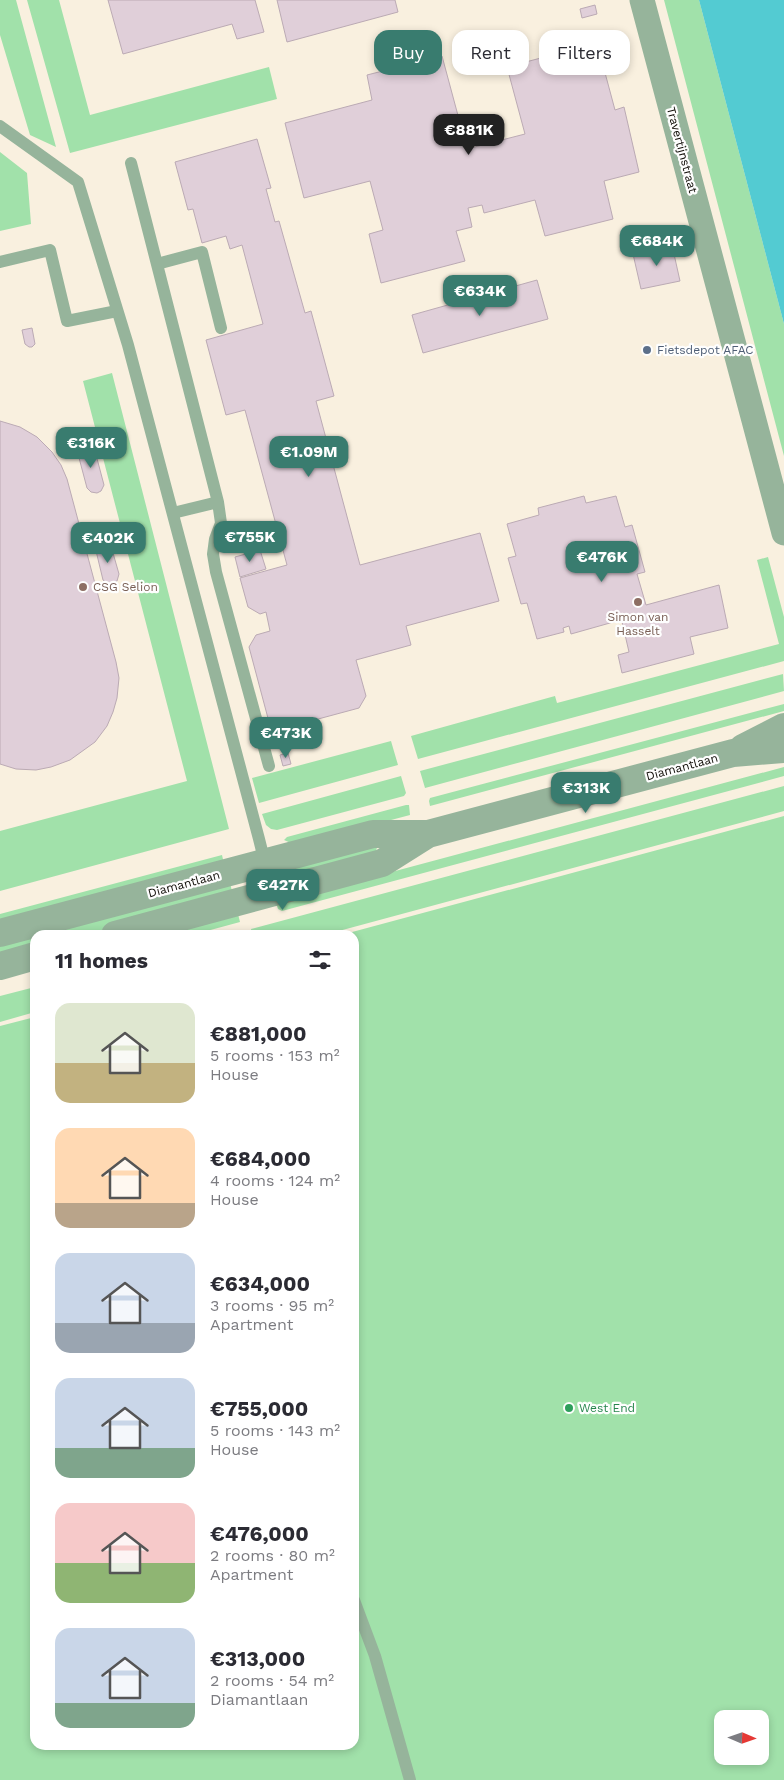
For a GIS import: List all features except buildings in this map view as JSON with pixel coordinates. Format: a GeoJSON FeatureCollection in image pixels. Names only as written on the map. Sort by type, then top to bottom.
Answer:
{"type":"FeatureCollection","features":[{"type":"Feature","properties":{"kind":"street","name":"Travertijnstraat"},"geometry":{"type":"LineString","coordinates":[[642,0],[784,533]]}},
{"type":"Feature","properties":{"kind":"street","name":"Diamantlaan"},"geometry":{"type":"LineString","coordinates":[[733,753],[784,727]]}},
{"type":"Feature","properties":{"kind":"street","name":"Diamantlaan"},"geometry":{"type":"LineString","coordinates":[[0,934],[373,834],[428,834],[733,753],[784,749]]}},
{"type":"Feature","properties":{"kind":"street","name":"Diamantlaan"},"geometry":{"type":"LineString","coordinates":[[133,930],[382,863],[428,834]]}},
{"type":"Feature","properties":{"kind":"street"},"geometry":{"type":"LineString","coordinates":[[0,966],[30,957]]}},
{"type":"Feature","properties":{"kind":"lane"},"geometry":{"type":"LineString","coordinates":[[0,126],[78,182],[128,345],[265,863],[269,893]]}},
{"type":"Feature","properties":{"kind":"lane"},"geometry":{"type":"LineString","coordinates":[[131,163],[218,502],[221,523],[215,540],[213,554],[216,572],[269,766]]}},
{"type":"Feature","properties":{"kind":"lane"},"geometry":{"type":"LineString","coordinates":[[0,262],[50,250],[67,321],[117,311]]}},
{"type":"Feature","properties":{"kind":"lane"},"geometry":{"type":"LineString","coordinates":[[157,264],[202,252],[221,328]]}},
{"type":"Feature","properties":{"kind":"lane"},"geometry":{"type":"LineString","coordinates":[[173,513],[218,502]]}},
{"type":"Feature","properties":{"kind":"lane"},"geometry":{"type":"LineString","coordinates":[[359,1613],[375,1656],[410,1780]]}},
{"type":"Feature","properties":{"kind":"green space"},"geometry":{"type":"Polygon","coordinates":[[[0,0],[16,0],[56,147],[30,135],[0,35],[0,0]]]}},
{"type":"Feature","properties":{"kind":"green space"},"geometry":{"type":"Polygon","coordinates":[[[27,0],[59,0],[90,115],[269,67],[277,99],[70,153],[27,0]]]}},
{"type":"Feature","properties":{"kind":"green space"},"geometry":{"type":"Polygon","coordinates":[[[664,0],[699,0],[784,324],[784,456],[664,0]]]}},
{"type":"Feature","properties":{"kind":"green space"},"geometry":{"type":"Polygon","coordinates":[[[0,152],[27,173],[31,224],[0,231],[0,152]]]}},
{"type":"Feature","properties":{"kind":"green space"},"geometry":{"type":"Polygon","coordinates":[[[112,373],[229,829],[0,891],[0,831],[187,781],[83,381],[112,373]]]}},
{"type":"Feature","properties":{"kind":"green space"},"geometry":{"type":"Polygon","coordinates":[[[768,557],[784,617],[784,661],[418,759],[411,736],[555,696],[557,703],[779,644],[757,560],[768,557]]]}},
{"type":"Feature","properties":{"kind":"green space"},"geometry":{"type":"Polygon","coordinates":[[[783,674],[784,691],[425,788],[420,771],[783,674]]]}},
{"type":"Feature","properties":{"kind":"green space"},"geometry":{"type":"Polygon","coordinates":[[[784,704],[784,711],[430,806],[430,798],[784,704]]]}},
{"type":"Feature","properties":{"kind":"green space"},"geometry":{"type":"Polygon","coordinates":[[[391,741],[398,765],[259,803],[252,778],[391,741]]]}},
{"type":"Feature","properties":{"kind":"green space"},"geometry":{"type":"Polygon","coordinates":[[[784,767],[784,776],[282,911],[278,909],[276,903],[784,767]]]}},
{"type":"Feature","properties":{"kind":"green space"},"geometry":{"type":"Polygon","coordinates":[[[401,776],[406,793],[404,796],[277,830],[271,829],[266,825],[262,814],[401,776]]]}},
{"type":"Feature","properties":{"kind":"green space"},"geometry":{"type":"Polygon","coordinates":[[[784,786],[784,811],[343,930],[251,929],[784,786]]]}},
{"type":"Feature","properties":{"kind":"green space"},"geometry":{"type":"Polygon","coordinates":[[[409,805],[410,815],[304,843],[293,844],[284,840],[287,837],[409,805]]]}},
{"type":"Feature","properties":{"kind":"green space","name":"West End"},"geometry":{"type":"Polygon","coordinates":[[[784,816],[784,1780],[0,1780],[0,1026],[30,1018],[30,1750],[359,1750],[359,930],[784,816]]]}},
{"type":"Feature","properties":{"kind":"green space"},"geometry":{"type":"Polygon","coordinates":[[[377,847],[376,852],[297,873],[288,870],[322,855],[377,847]]]}},
{"type":"Feature","properties":{"kind":"green space"},"geometry":{"type":"Polygon","coordinates":[[[222,855],[224,864],[0,925],[0,914],[222,855]]]}},
{"type":"Feature","properties":{"kind":"green space"},"geometry":{"type":"Polygon","coordinates":[[[229,879],[233,895],[102,930],[41,930],[229,879]]]}},
{"type":"Feature","properties":{"kind":"green space"},"geometry":{"type":"Polygon","coordinates":[[[237,910],[240,922],[210,930],[163,930],[237,910]]]}},
{"type":"Feature","properties":{"kind":"green space"},"geometry":{"type":"Polygon","coordinates":[[[30,933],[30,949],[0,958],[0,941],[30,933]]]}},
{"type":"Feature","properties":{"kind":"green space"},"geometry":{"type":"Polygon","coordinates":[[[30,988],[30,1013],[0,1022],[0,996],[30,988]]]}},
{"type":"Feature","properties":{"kind":"water"},"geometry":{"type":"Polygon","coordinates":[[[699,0],[784,0],[784,324],[699,0]]]}},
{"type":"Feature","properties":{"kind":"place","name":"Fietsdepot AFAC"},"geometry":{"type":"Point","coordinates":[647,350]}},
{"type":"Feature","properties":{"kind":"place","name":"CSG Selion"},"geometry":{"type":"Point","coordinates":[83,587]}},
{"type":"Feature","properties":{"kind":"place","name":"Simon van Hasselt"},"geometry":{"type":"Point","coordinates":[638,602]}},
{"type":"Feature","properties":{"kind":"place","name":"West End"},"geometry":{"type":"Point","coordinates":[569,1408]}}]}
